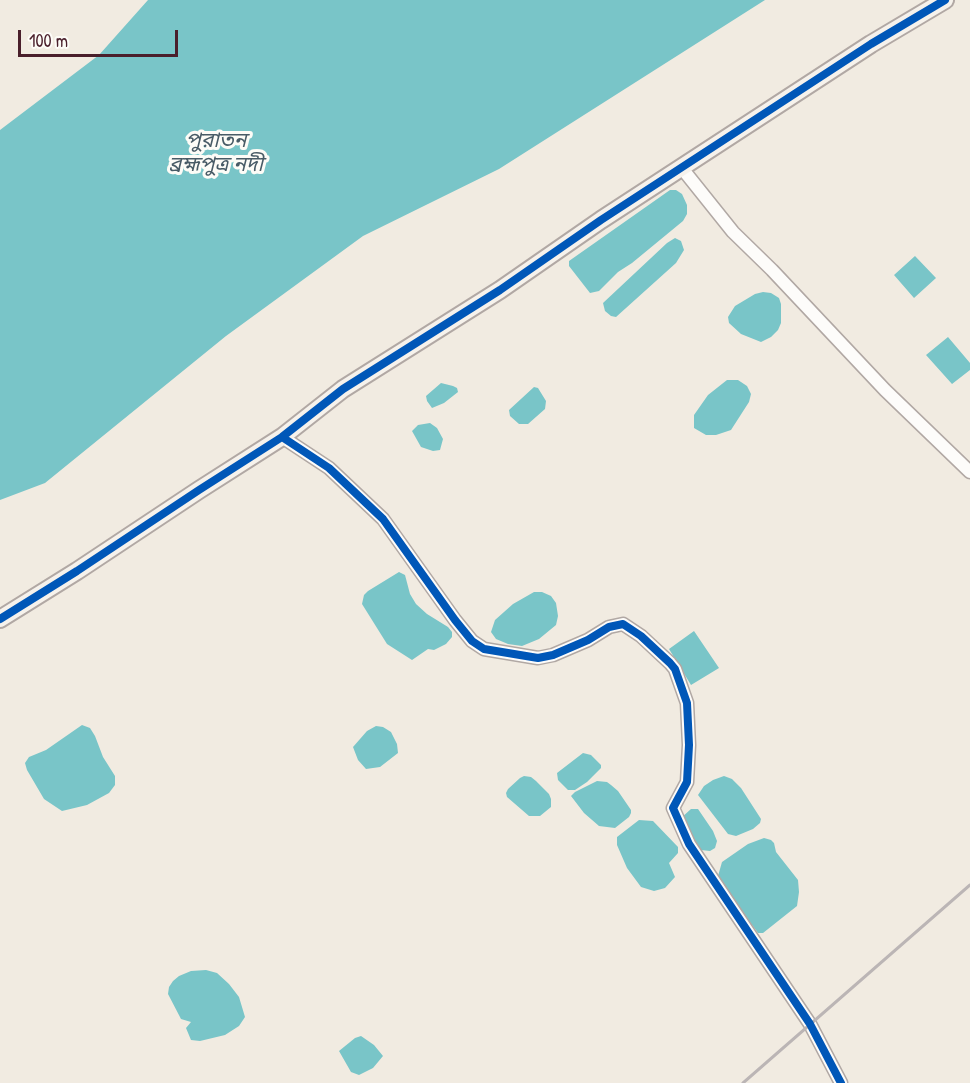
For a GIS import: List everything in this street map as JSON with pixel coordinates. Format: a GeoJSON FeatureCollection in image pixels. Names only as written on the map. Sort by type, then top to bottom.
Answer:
{"type":"FeatureCollection","features":[{"type":"Feature","properties":{"kind":"street"},"geometry":{"type":"LineString","coordinates":[[0,619],[282,437],[343,389],[500,290],[681,167],[871,44],[945,0]]}},
{"type":"Feature","properties":{"kind":"street"},"geometry":{"type":"LineString","coordinates":[[681,167],[733,231],[885,390],[970,472]]}},
{"type":"Feature","properties":{"kind":"street"},"geometry":{"type":"LineString","coordinates":[[282,437],[329,468],[383,519],[455,620],[472,641],[484,649],[538,658],[553,655],[588,640],[616,624],[623,624],[670,663],[675,669],[687,703],[689,745],[687,782],[673,808],[689,844],[810,1024],[841,1083]]}},
{"type":"Feature","properties":{"kind":"water","name":"পুরাতন ব্রহ্মপুত্র নদী"},"geometry":{"type":"Polygon","coordinates":[[[148,0],[765,0],[499,169],[363,236],[226,336],[45,483],[0,500],[0,130],[99,55],[148,0]]]}},
{"type":"Feature","properties":{"kind":"water"},"geometry":{"type":"Polygon","coordinates":[[[670,190],[676,190],[682,194],[687,205],[687,214],[683,221],[618,272],[599,291],[590,293],[569,266],[569,261],[670,190]]]}},
{"type":"Feature","properties":{"kind":"water"},"geometry":{"type":"Polygon","coordinates":[[[675,238],[681,241],[684,250],[676,263],[616,317],[605,311],[603,303],[675,238]]]}},
{"type":"Feature","properties":{"kind":"water"},"geometry":{"type":"Polygon","coordinates":[[[915,256],[936,278],[914,298],[894,275],[915,256]]]}},
{"type":"Feature","properties":{"kind":"water"},"geometry":{"type":"Polygon","coordinates":[[[763,292],[771,293],[779,298],[781,323],[771,337],[761,342],[741,334],[729,323],[728,317],[735,306],[763,292]]]}},
{"type":"Feature","properties":{"kind":"water"},"geometry":{"type":"Polygon","coordinates":[[[948,337],[970,363],[970,370],[952,384],[926,355],[948,337]]]}},
{"type":"Feature","properties":{"kind":"water"},"geometry":{"type":"Polygon","coordinates":[[[727,380],[738,380],[747,386],[751,394],[749,402],[731,430],[716,435],[706,435],[694,428],[694,415],[708,395],[727,380]]]}},
{"type":"Feature","properties":{"kind":"water"},"geometry":{"type":"Polygon","coordinates":[[[441,383],[457,388],[458,392],[444,403],[432,408],[426,396],[441,383]]]}},
{"type":"Feature","properties":{"kind":"water"},"geometry":{"type":"Polygon","coordinates":[[[534,387],[538,388],[546,401],[545,409],[528,424],[519,424],[510,416],[509,410],[534,387]]]}},
{"type":"Feature","properties":{"kind":"water"},"geometry":{"type":"Polygon","coordinates":[[[430,423],[437,428],[443,439],[440,450],[433,451],[421,447],[412,431],[418,425],[430,423]]]}},
{"type":"Feature","properties":{"kind":"water"},"geometry":{"type":"Polygon","coordinates":[[[399,572],[405,575],[410,594],[416,604],[452,632],[452,637],[446,644],[434,650],[428,649],[412,660],[387,644],[362,604],[364,595],[368,591],[399,572]]]}},
{"type":"Feature","properties":{"kind":"water"},"geometry":{"type":"Polygon","coordinates":[[[534,592],[542,592],[551,596],[556,603],[558,616],[556,625],[539,639],[522,646],[496,639],[491,632],[495,620],[513,604],[534,592]]]}},
{"type":"Feature","properties":{"kind":"water"},"geometry":{"type":"Polygon","coordinates":[[[694,631],[719,668],[691,685],[669,649],[694,631]]]}},
{"type":"Feature","properties":{"kind":"water"},"geometry":{"type":"Polygon","coordinates":[[[82,725],[90,728],[95,736],[103,757],[115,776],[115,785],[109,793],[87,805],[62,811],[44,799],[25,763],[29,757],[46,750],[82,725]]]}},
{"type":"Feature","properties":{"kind":"water"},"geometry":{"type":"Polygon","coordinates":[[[376,726],[391,732],[397,744],[398,753],[380,767],[366,769],[358,760],[353,747],[367,731],[376,726]]]}},
{"type":"Feature","properties":{"kind":"water"},"geometry":{"type":"Polygon","coordinates":[[[583,753],[591,755],[601,765],[601,768],[575,790],[568,790],[558,780],[557,773],[583,753]]]}},
{"type":"Feature","properties":{"kind":"water"},"geometry":{"type":"Polygon","coordinates":[[[524,776],[536,781],[551,799],[551,807],[540,816],[529,816],[507,797],[508,789],[524,776]]]}},
{"type":"Feature","properties":{"kind":"water"},"geometry":{"type":"Polygon","coordinates":[[[724,776],[732,779],[741,788],[761,819],[753,829],[736,836],[728,834],[698,795],[704,786],[724,776]]]}},
{"type":"Feature","properties":{"kind":"water"},"geometry":{"type":"Polygon","coordinates":[[[597,781],[611,785],[631,810],[629,817],[615,828],[599,826],[584,813],[571,796],[597,781]]]}},
{"type":"Feature","properties":{"kind":"water"},"geometry":{"type":"Polygon","coordinates":[[[691,809],[698,809],[713,831],[717,841],[715,848],[710,851],[701,850],[681,818],[691,809]]]}},
{"type":"Feature","properties":{"kind":"water"},"geometry":{"type":"Polygon","coordinates":[[[639,820],[653,821],[678,847],[678,853],[669,863],[675,877],[665,888],[654,891],[641,887],[627,868],[617,845],[617,837],[639,820]]]}},
{"type":"Feature","properties":{"kind":"water"},"geometry":{"type":"Polygon","coordinates":[[[764,838],[774,843],[776,852],[798,880],[799,892],[797,906],[763,933],[758,933],[719,881],[718,876],[722,862],[748,844],[764,838]]]}},
{"type":"Feature","properties":{"kind":"water"},"geometry":{"type":"Polygon","coordinates":[[[206,970],[217,973],[229,984],[239,997],[245,1017],[239,1026],[225,1035],[200,1041],[191,1040],[186,1028],[191,1022],[181,1019],[168,994],[169,987],[179,976],[191,971],[206,970]]]}},
{"type":"Feature","properties":{"kind":"water"},"geometry":{"type":"Polygon","coordinates":[[[361,1036],[374,1045],[383,1056],[373,1068],[359,1075],[351,1072],[339,1051],[361,1036]]]}},
{"type":"Feature","properties":{"kind":"railway"},"geometry":{"type":"LineString","coordinates":[[743,1083],[970,885]]}},
{"type":"Feature","properties":{"kind":"cycle path"},"geometry":{"type":"LineString","coordinates":[[0,619],[282,437],[343,389],[500,290],[601,220],[871,44],[945,0]]}},
{"type":"Feature","properties":{"kind":"cycle path"},"geometry":{"type":"LineString","coordinates":[[282,437],[329,468],[383,519],[455,620],[472,641],[484,649],[538,658],[553,655],[588,640],[609,627],[623,624],[641,636],[670,663],[675,669],[687,703],[689,745],[687,782],[673,808],[689,844],[810,1024],[841,1083]]}}]}
